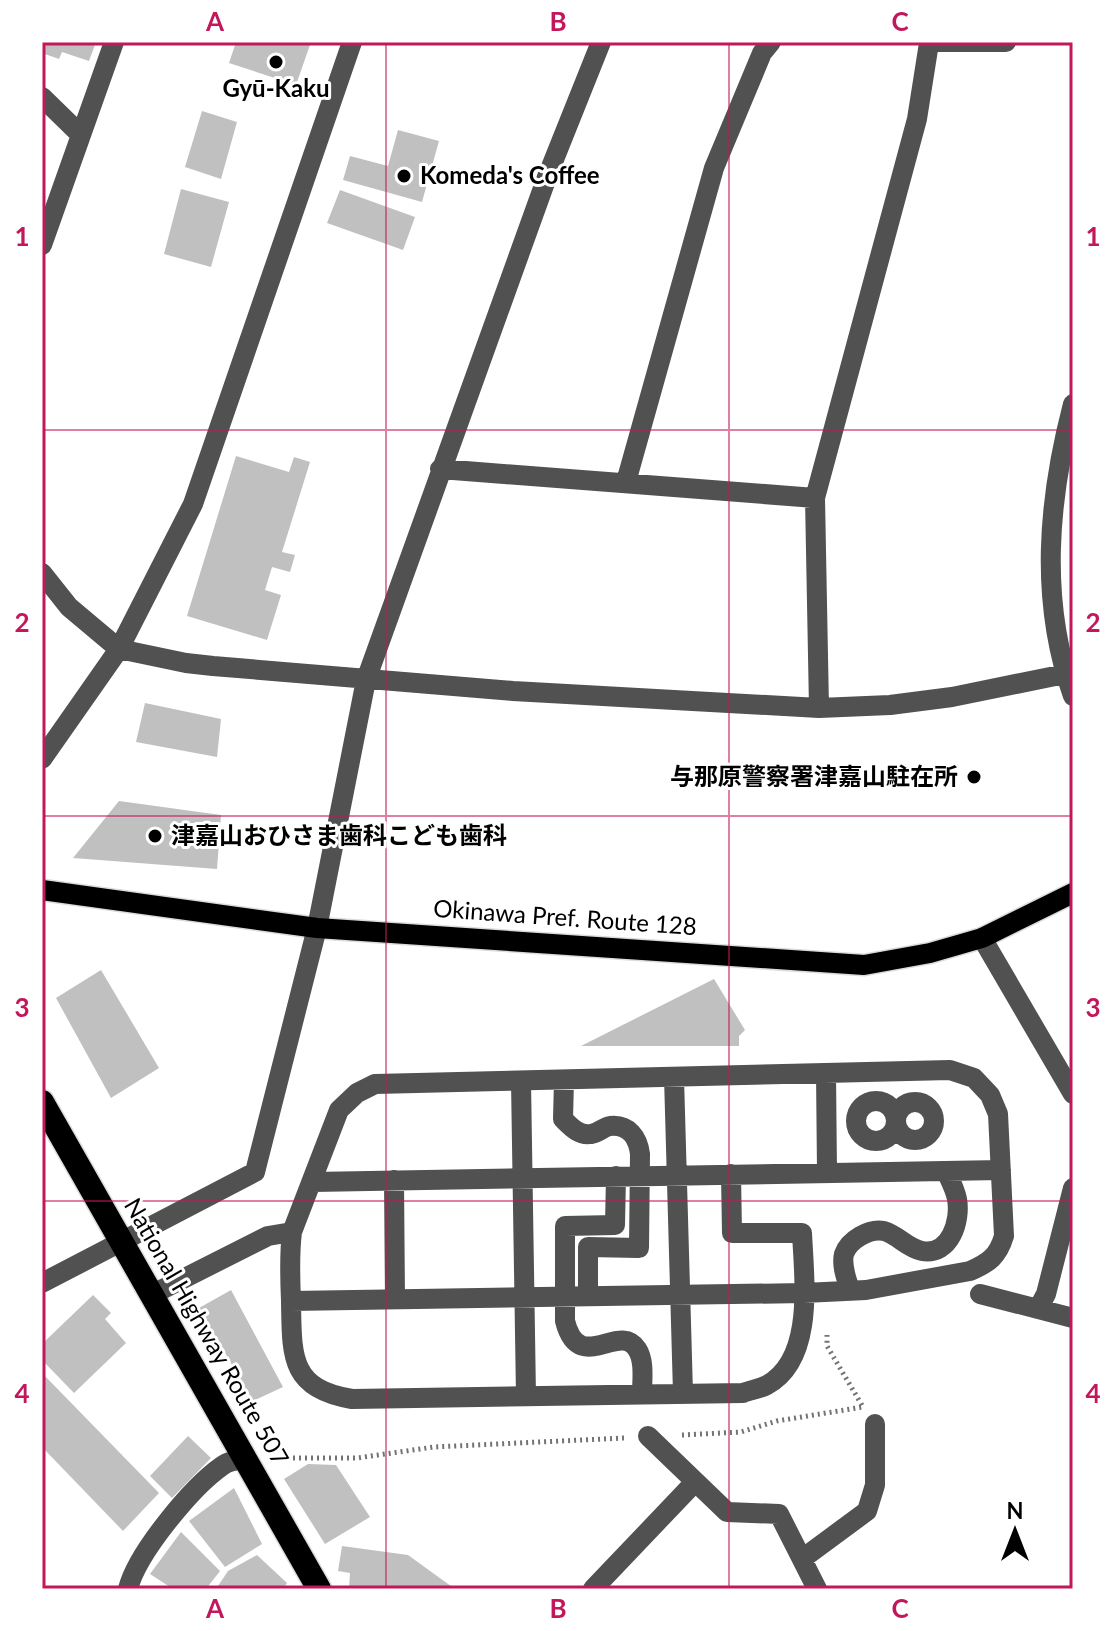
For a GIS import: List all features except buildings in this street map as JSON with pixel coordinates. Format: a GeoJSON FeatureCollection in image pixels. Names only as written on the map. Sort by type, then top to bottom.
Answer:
{"type":"FeatureCollection","features":[{"type":"Feature","properties":{"kind":"highway","name":"National Highway Route 507"},"geometry":{"type":"LineString","coordinates":[[42,1102],[319,1589]]}},
{"type":"Feature","properties":{"kind":"main road","name":"Okinawa Pref. Route 128"},"geometry":{"type":"LineString","coordinates":[[42,890],[317,928],[864,965],[930,953],[982,938],[1073,893]]}},
{"type":"Feature","properties":{"kind":"street"},"geometry":{"type":"LineString","coordinates":[[42,245],[114,42]]}},
{"type":"Feature","properties":{"kind":"street"},"geometry":{"type":"LineString","coordinates":[[42,759],[119,649],[193,504],[352,42]]}},
{"type":"Feature","properties":{"kind":"street"},"geometry":{"type":"LineString","coordinates":[[42,1283],[255,1172],[317,928],[366,680],[547,177],[601,42]]}},
{"type":"Feature","properties":{"kind":"street"},"geometry":{"type":"LineString","coordinates":[[626,482],[714,168],[762,53],[771,42]]}},
{"type":"Feature","properties":{"kind":"street"},"geometry":{"type":"LineString","coordinates":[[819,708],[815,498],[917,119],[928,43],[1006,42]]}},
{"type":"Feature","properties":{"kind":"street"},"geometry":{"type":"LineString","coordinates":[[42,97],[81,135]]}},
{"type":"Feature","properties":{"kind":"street"},"geometry":{"type":"LineString","coordinates":[[1073,404],[1060,454],[1049,559],[1054,618],[1065,674],[1073,696]]}},
{"type":"Feature","properties":{"kind":"street"},"geometry":{"type":"LineString","coordinates":[[440,469],[815,498]]}},
{"type":"Feature","properties":{"kind":"street"},"geometry":{"type":"LineString","coordinates":[[42,573],[69,607],[119,649],[186,663],[366,680],[819,708],[890,705],[952,697],[1065,674]]}},
{"type":"Feature","properties":{"kind":"street"},"geometry":{"type":"LineString","coordinates":[[982,938],[1073,1094]]}},
{"type":"Feature","properties":{"kind":"street"},"geometry":{"type":"LineString","coordinates":[[291,1301],[804,1293],[850,1290],[970,1271],[999,1253],[1004,1236],[998,1114],[990,1095],[974,1078],[950,1070],[375,1084],[357,1093],[339,1110],[292,1232],[289,1253],[292,1344],[296,1365],[310,1383],[328,1395],[352,1399],[743,1393],[768,1385],[786,1368],[798,1346],[804,1293],[802,1233],[732,1233],[731,1174]]}},
{"type":"Feature","properties":{"kind":"street"},"geometry":{"type":"LineString","coordinates":[[826,1073],[827,1172]]}},
{"type":"Feature","properties":{"kind":"street"},"geometry":{"type":"LineString","coordinates":[[674,1077],[683,1393]]}},
{"type":"Feature","properties":{"kind":"street"},"geometry":{"type":"LineString","coordinates":[[564,1080],[563,1119],[575,1131],[590,1135],[610,1126],[628,1129],[638,1139],[641,1176],[639,1248],[588,1247],[588,1296]]}},
{"type":"Feature","properties":{"kind":"street"},"geometry":{"type":"LineString","coordinates":[[521,1081],[526,1396]]}},
{"type":"Feature","properties":{"kind":"street"},"geometry":{"type":"LineString","coordinates":[[827,1121],[856,1121],[860,1110],[870,1102],[877,1102],[888,1106],[896,1122]]}},
{"type":"Feature","properties":{"kind":"street"},"geometry":{"type":"LineString","coordinates":[[313,1182],[1001,1170]]}},
{"type":"Feature","properties":{"kind":"street"},"geometry":{"type":"LineString","coordinates":[[850,1290],[844,1272],[844,1255],[853,1241],[866,1233],[882,1230],[918,1251],[931,1252],[945,1244],[954,1232],[958,1216],[954,1187],[946,1171]]}},
{"type":"Feature","properties":{"kind":"street"},"geometry":{"type":"LineString","coordinates":[[616,1176],[615,1225],[565,1226],[565,1321],[568,1334],[578,1344],[590,1348],[616,1340],[628,1341],[637,1348],[642,1363],[642,1394]]}},
{"type":"Feature","properties":{"kind":"street"},"geometry":{"type":"LineString","coordinates":[[394,1180],[395,1299]]}},
{"type":"Feature","properties":{"kind":"street"},"geometry":{"type":"LineString","coordinates":[[1038,1309],[1046,1294],[1073,1188]]}},
{"type":"Feature","properties":{"kind":"street"},"geometry":{"type":"LineString","coordinates":[[153,1294],[268,1236],[292,1232]]}},
{"type":"Feature","properties":{"kind":"street"},"geometry":{"type":"LineString","coordinates":[[980,1294],[1073,1318]]}},
{"type":"Feature","properties":{"kind":"street"},"geometry":{"type":"LineString","coordinates":[[802,1559],[867,1511],[875,1485],[875,1424]]}},
{"type":"Feature","properties":{"kind":"street"},"geometry":{"type":"LineString","coordinates":[[648,1436],[727,1512],[779,1514],[817,1589]]}},
{"type":"Feature","properties":{"kind":"street"},"geometry":{"type":"LineString","coordinates":[[128,1589],[150,1546],[183,1503],[224,1464],[246,1459]]}},
{"type":"Feature","properties":{"kind":"street"},"geometry":{"type":"LineString","coordinates":[[593,1589],[695,1482]]}},
{"type":"Feature","properties":{"kind":"place","name":"Gyū-Kaku"},"geometry":{"type":"Point","coordinates":[276,62]}},
{"type":"Feature","properties":{"kind":"place","name":"Komeda's Coffee"},"geometry":{"type":"Point","coordinates":[404,176]}},
{"type":"Feature","properties":{"kind":"place","name":"与那原警察署津嘉山駐在所"},"geometry":{"type":"Point","coordinates":[974,777]}},
{"type":"Feature","properties":{"kind":"place","name":"津嘉山おひさま歯科こども歯科"},"geometry":{"type":"Point","coordinates":[155,836]}}]}
